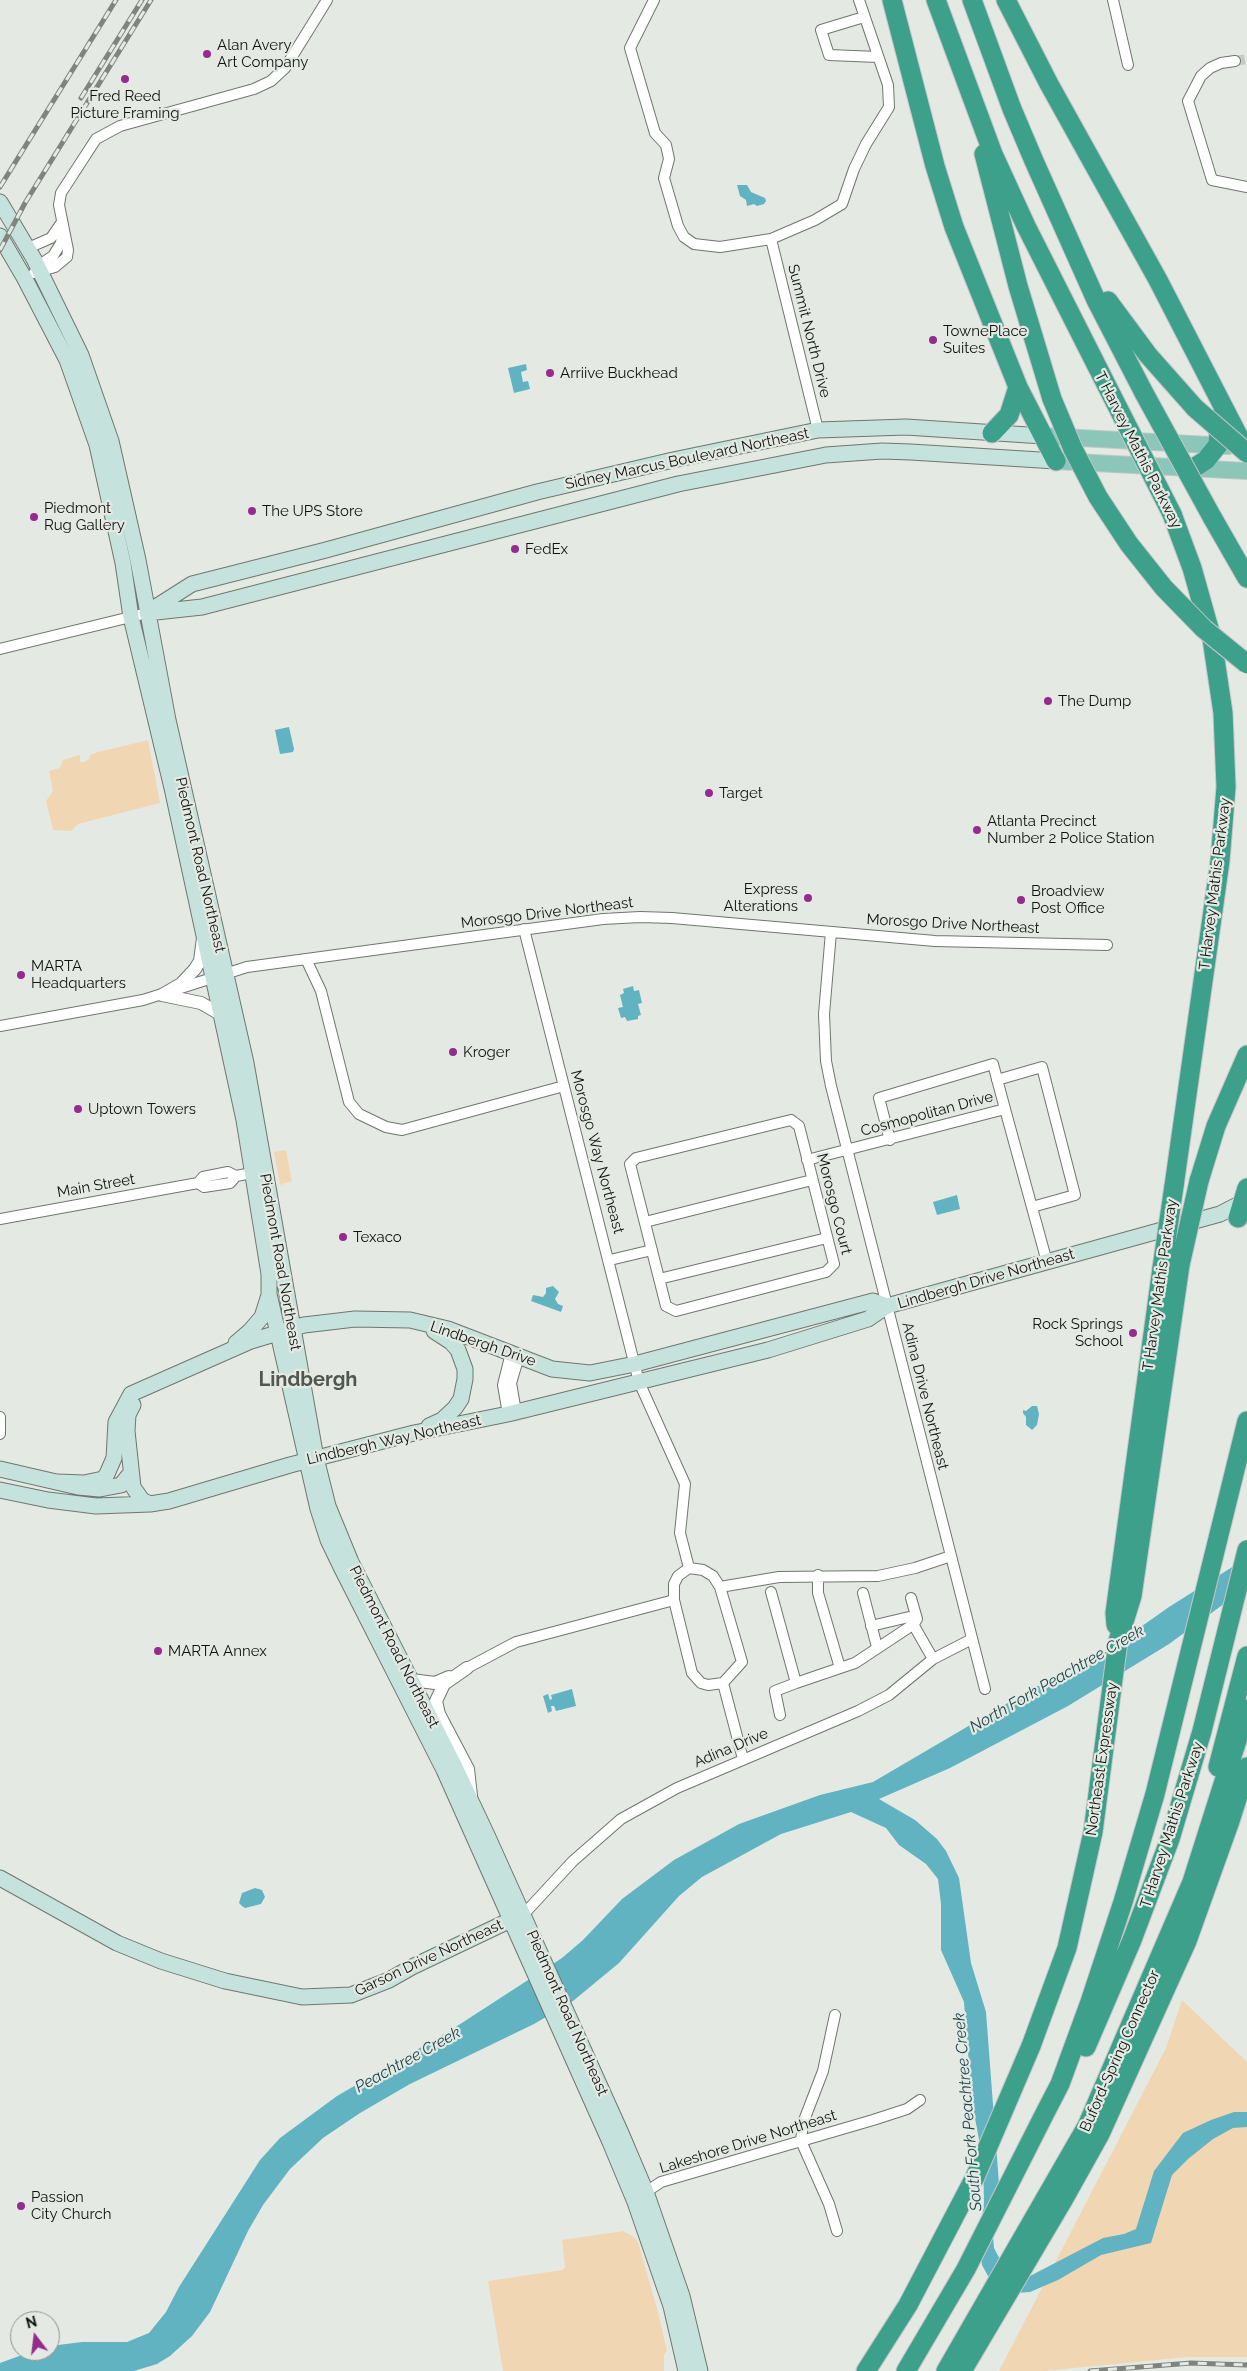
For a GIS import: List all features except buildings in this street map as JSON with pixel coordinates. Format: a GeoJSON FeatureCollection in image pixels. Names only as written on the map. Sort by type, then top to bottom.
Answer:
{"type":"FeatureCollection","features":[{"type":"Feature","properties":{"kind":"highway"},"geometry":{"type":"LineString","coordinates":[[892,0],[950,215],[1018,387],[1056,461]]}},
{"type":"Feature","properties":{"kind":"highway","name":"T Harvey Mathis Parkway"},"geometry":{"type":"LineString","coordinates":[[936,0],[964,80],[1026,226],[1172,514],[1192,568],[1212,640],[1223,713],[1226,787],[1220,861],[1174,1186],[1171,1266],[1115,1613],[1118,1641]]}},
{"type":"Feature","properties":{"kind":"highway","name":"T Harvey Mathis Parkway"},"geometry":{"type":"LineString","coordinates":[[972,0],[1012,109],[1097,302],[1144,393],[1247,578]]}},
{"type":"Feature","properties":{"kind":"highway"},"geometry":{"type":"LineString","coordinates":[[1006,0],[1246,449]]}},
{"type":"Feature","properties":{"kind":"highway"},"geometry":{"type":"LineString","coordinates":[[964,80],[1018,286],[1052,398],[1073,449],[1094,489],[1129,544],[1164,588],[1204,629],[1247,664]]}},
{"type":"Feature","properties":{"kind":"highway"},"geometry":{"type":"LineString","coordinates":[[1065,231],[1120,319],[1148,355],[1195,408],[1246,449]]}},
{"type":"Feature","properties":{"kind":"highway"},"geometry":{"type":"LineString","coordinates":[[992,433],[1009,415],[1018,387]]}},
{"type":"Feature","properties":{"kind":"highway"},"geometry":{"type":"LineString","coordinates":[[1192,469],[1206,460],[1218,445],[1221,400]]}},
{"type":"Feature","properties":{"kind":"highway","name":"Northeast Expressway"},"geometry":{"type":"LineString","coordinates":[[866,2371],[908,2305],[975,2177],[1031,2046],[1067,1948],[1093,1832],[1118,1641],[1132,1596],[1171,1266],[1216,1126],[1247,1054]]}},
{"type":"Feature","properties":{"kind":"highway"},"geometry":{"type":"LineString","coordinates":[[906,2371],[958,2284],[1060,2084],[1090,2002],[1123,1902],[1155,1794],[1247,1421]]}},
{"type":"Feature","properties":{"kind":"highway","name":"T Harvey Mathis Parkway"},"geometry":{"type":"LineString","coordinates":[[1060,2084],[1085,2048],[1152,1890],[1187,1786],[1247,1550]]}},
{"type":"Feature","properties":{"kind":"highway"},"geometry":{"type":"LineString","coordinates":[[1164,1953],[1200,1831],[1247,1656]]}},
{"type":"Feature","properties":{"kind":"highway","name":"Buford-Spring Connector"},"geometry":{"type":"LineString","coordinates":[[962,2371],[1055,2200],[1164,1953],[1192,1882],[1247,1710]]}},
{"type":"Feature","properties":{"kind":"highway","name":"Buford-Spring Connector"},"geometry":{"type":"LineString","coordinates":[[946,2371],[1055,2200],[1100,2134],[1187,1941],[1230,1822],[1247,1767]]}},
{"type":"Feature","properties":{"kind":"main road","name":"Piedmont Road Northeast"},"geometry":{"type":"LineString","coordinates":[[0,202],[40,270],[81,355],[111,441],[138,560],[218,977],[220,1014],[244,1120],[269,1274],[268,1294],[328,1540],[517,1917]]}},
{"type":"Feature","properties":{"kind":"main road","name":"Piedmont Road Northeast"},"geometry":{"type":"LineString","coordinates":[[0,236],[25,279],[67,360],[97,445],[123,563],[131,617],[172,788],[203,937],[218,977],[252,1095],[265,1180],[293,1329],[310,1460],[338,1536],[472,1803],[517,1917],[577,2054],[635,2202],[671,2306],[686,2371]]}},
{"type":"Feature","properties":{"kind":"main road","name":"Sidney Marcus Boulevard Northeast"},"geometry":{"type":"LineString","coordinates":[[147,613],[192,584],[326,550],[537,492],[818,430],[882,427],[1218,445],[1246,449]]}},
{"type":"Feature","properties":{"kind":"main road","name":"Sidney Marcus Boulevard Northeast"},"geometry":{"type":"LineString","coordinates":[[147,613],[202,607],[651,491],[826,455],[910,452],[1247,471]]}},
{"type":"Feature","properties":{"kind":"main road","name":"Lindbergh Drive Northeast"},"geometry":{"type":"LineString","coordinates":[[639,1382],[776,1347],[868,1319],[886,1306],[1220,1214],[1244,1205]]}},
{"type":"Feature","properties":{"kind":"main road"},"geometry":{"type":"LineString","coordinates":[[227,1350],[250,1331],[262,1317],[268,1294]]}},
{"type":"Feature","properties":{"kind":"main road","name":"Lindbergh Drive"},"geometry":{"type":"LineString","coordinates":[[57,1482],[84,1483],[103,1479],[114,1458],[116,1422],[124,1403],[131,1394],[227,1350],[293,1329],[326,1322],[355,1319],[410,1320],[448,1330],[552,1369],[590,1373],[635,1364],[873,1301],[886,1306]]}},
{"type":"Feature","properties":{"kind":"main road"},"geometry":{"type":"LineString","coordinates":[[410,1320],[451,1342],[462,1359],[465,1379],[461,1399],[454,1408],[442,1420],[414,1433]]}},
{"type":"Feature","properties":{"kind":"main road","name":"Lindbergh Way Northeast"},"geometry":{"type":"LineString","coordinates":[[150,1504],[220,1487],[310,1460],[414,1433],[512,1413],[639,1382]]}},
{"type":"Feature","properties":{"kind":"main road"},"geometry":{"type":"LineString","coordinates":[[143,1387],[130,1410],[127,1422],[130,1474],[134,1491],[150,1504]]}},
{"type":"Feature","properties":{"kind":"main road","name":"Lindbergh Drive"},"geometry":{"type":"LineString","coordinates":[[0,1469],[89,1488],[108,1488],[121,1485],[130,1474]]}},
{"type":"Feature","properties":{"kind":"main road"},"geometry":{"type":"LineString","coordinates":[[0,1490],[48,1500],[96,1506],[150,1504]]}},
{"type":"Feature","properties":{"kind":"main road","name":"Garson Drive Northeast"},"geometry":{"type":"LineString","coordinates":[[0,1878],[117,1943],[161,1961],[225,1981],[302,1998],[351,1995],[389,1980],[412,1967],[517,1917]]}},
{"type":"Feature","properties":{"kind":"main road","name":"Piedmont Road Northeast"},"geometry":{"type":"LineString","coordinates":[[577,2054],[646,2192],[682,2296],[700,2371]]}},
{"type":"Feature","properties":{"kind":"street"},"geometry":{"type":"LineString","coordinates":[[25,279],[40,270],[44,262],[53,256],[61,243],[63,221],[59,205],[61,193],[96,140],[120,126],[254,90],[271,81],[285,68],[327,0]]}},
{"type":"Feature","properties":{"kind":"street"},"geometry":{"type":"LineString","coordinates":[[654,0],[630,48],[654,133],[666,145],[669,159],[664,178],[678,226],[684,236],[694,244],[720,247],[771,239],[815,220],[842,204],[854,169],[866,144],[889,107],[888,85],[859,0]]}},
{"type":"Feature","properties":{"kind":"street"},"geometry":{"type":"LineString","coordinates":[[1113,0],[1128,65]]}},
{"type":"Feature","properties":{"kind":"street"},"geometry":{"type":"LineString","coordinates":[[864,17],[821,30],[829,55],[878,57]]}},
{"type":"Feature","properties":{"kind":"street"},"geometry":{"type":"LineString","coordinates":[[1235,61],[1221,63],[1210,68],[1201,76],[1188,101],[1212,180],[1247,187]]}},
{"type":"Feature","properties":{"kind":"street"},"geometry":{"type":"LineString","coordinates":[[28,248],[51,238],[63,221]]}},
{"type":"Feature","properties":{"kind":"street","name":"Summit North Drive"},"geometry":{"type":"LineString","coordinates":[[771,239],[818,430]]}},
{"type":"Feature","properties":{"kind":"street","name":"Sidney Marcus Boulevard Northeast"},"geometry":{"type":"LineString","coordinates":[[0,648],[147,613]]}},
{"type":"Feature","properties":{"kind":"street","name":"Morosgo Drive Northeast"},"geometry":{"type":"LineString","coordinates":[[0,1026],[99,1009],[162,995],[247,967],[524,929],[640,917],[934,941],[1106,945]]}},
{"type":"Feature","properties":{"kind":"street","name":"Morosgo Way Northeast"},"geometry":{"type":"LineString","coordinates":[[524,929],[610,1260],[639,1382],[685,1484],[680,1533],[689,1568]]}},
{"type":"Feature","properties":{"kind":"street","name":"Adina Drive Northeast"},"geometry":{"type":"LineString","coordinates":[[832,932],[824,1014],[824,1038],[831,1086],[985,1689]]}},
{"type":"Feature","properties":{"kind":"street"},"geometry":{"type":"LineString","coordinates":[[162,995],[181,984],[195,969],[200,961],[203,937]]}},
{"type":"Feature","properties":{"kind":"street"},"geometry":{"type":"LineString","coordinates":[[306,959],[321,992],[349,1102],[359,1114],[386,1127],[402,1130],[564,1086]]}},
{"type":"Feature","properties":{"kind":"street"},"geometry":{"type":"LineString","coordinates":[[162,995],[201,1003],[220,1014]]}},
{"type":"Feature","properties":{"kind":"street"},"geometry":{"type":"LineString","coordinates":[[890,1140],[879,1098],[993,1064],[1005,1109]]}},
{"type":"Feature","properties":{"kind":"street"},"geometry":{"type":"LineString","coordinates":[[997,1080],[1042,1067],[1076,1195],[1032,1207]]}},
{"type":"Feature","properties":{"kind":"street","name":"Cosmopolitan Drive"},"geometry":{"type":"LineString","coordinates":[[807,1160],[848,1151],[1005,1109],[1047,1262]]}},
{"type":"Feature","properties":{"kind":"street","name":"Morosgo Court"},"geometry":{"type":"LineString","coordinates":[[791,1120],[798,1126],[812,1180],[834,1264],[826,1272],[676,1311],[666,1306],[630,1164],[636,1158],[791,1120]]}},
{"type":"Feature","properties":{"kind":"street","name":"Main Street"},"geometry":{"type":"LineString","coordinates":[[0,1219],[198,1183],[202,1176],[228,1172],[236,1176],[252,1173]]}},
{"type":"Feature","properties":{"kind":"street"},"geometry":{"type":"LineString","coordinates":[[645,1222],[812,1180]]}},
{"type":"Feature","properties":{"kind":"street"},"geometry":{"type":"LineString","coordinates":[[659,1280],[827,1238]]}},
{"type":"Feature","properties":{"kind":"street"},"geometry":{"type":"LineString","coordinates":[[610,1260],[652,1250]]}},
{"type":"Feature","properties":{"kind":"street"},"geometry":{"type":"LineString","coordinates":[[512,1413],[510,1383],[515,1355]]}},
{"type":"Feature","properties":{"kind":"street"},"geometry":{"type":"LineString","coordinates":[[0,1417],[0,1434]]}},
{"type":"Feature","properties":{"kind":"street"},"geometry":{"type":"LineString","coordinates":[[720,1587],[779,1577],[818,1575],[878,1576],[915,1568],[950,1556]]}},
{"type":"Feature","properties":{"kind":"street"},"geometry":{"type":"LineString","coordinates":[[689,1568],[703,1570],[708,1573],[719,1582],[720,1587],[742,1662],[722,1683],[708,1685],[701,1683],[692,1673],[674,1600],[674,1584],[678,1576],[689,1568]]}},
{"type":"Feature","properties":{"kind":"street"},"geometry":{"type":"LineString","coordinates":[[818,1575],[818,1593],[840,1668]]}},
{"type":"Feature","properties":{"kind":"street"},"geometry":{"type":"LineString","coordinates":[[771,1592],[796,1683]]}},
{"type":"Feature","properties":{"kind":"street"},"geometry":{"type":"LineString","coordinates":[[863,1593],[877,1647]]}},
{"type":"Feature","properties":{"kind":"street"},"geometry":{"type":"LineString","coordinates":[[780,1715],[775,1690],[855,1663],[914,1624],[917,1620],[911,1598]]}},
{"type":"Feature","properties":{"kind":"street"},"geometry":{"type":"LineString","coordinates":[[411,1680],[435,1683],[516,1642],[674,1600]]}},
{"type":"Feature","properties":{"kind":"street"},"geometry":{"type":"LineString","coordinates":[[871,1626],[909,1617],[932,1659]]}},
{"type":"Feature","properties":{"kind":"street","name":"Adina Drive"},"geometry":{"type":"LineString","coordinates":[[517,1917],[573,1861],[621,1819],[676,1788],[858,1711],[881,1699],[932,1659],[972,1639]]}},
{"type":"Feature","properties":{"kind":"street"},"geometry":{"type":"LineString","coordinates":[[467,1668],[444,1684],[436,1701],[439,1714],[468,1769],[472,1803]]}},
{"type":"Feature","properties":{"kind":"street"},"geometry":{"type":"LineString","coordinates":[[722,1683],[743,1759]]}},
{"type":"Feature","properties":{"kind":"street"},"geometry":{"type":"LineString","coordinates":[[835,2015],[822,2070],[804,2123],[801,2141],[829,2204],[837,2231]]}},
{"type":"Feature","properties":{"kind":"street","name":"Lakeshore Drive Northeast"},"geometry":{"type":"LineString","coordinates":[[646,2192],[666,2180],[908,2109],[920,2100]]}},
{"type":"Feature","properties":{"kind":"shaded area"},"geometry":{"type":"Polygon","coordinates":[[[148,740],[160,803],[78,824],[71,831],[53,830],[46,801],[53,791],[49,771],[60,768],[63,760],[80,755],[80,762],[84,762],[89,759],[90,755],[98,752],[148,740]]]}},
{"type":"Feature","properties":{"kind":"shaded area"},"geometry":{"type":"Polygon","coordinates":[[[286,1150],[292,1181],[280,1185],[274,1152],[286,1150]]]}},
{"type":"Feature","properties":{"kind":"shaded area"},"geometry":{"type":"Polygon","coordinates":[[[1182,2000],[1247,2062],[1247,2357],[1189,2357],[1043,2371],[999,2371],[1166,2048],[1182,2000]]]}},
{"type":"Feature","properties":{"kind":"shaded area"},"geometry":{"type":"Polygon","coordinates":[[[623,2231],[634,2237],[638,2242],[667,2351],[664,2355],[664,2371],[503,2371],[488,2281],[562,2270],[565,2267],[562,2240],[623,2231]]]}},
{"type":"Feature","properties":{"kind":"water"},"geometry":{"type":"Polygon","coordinates":[[[737,185],[747,185],[751,192],[765,198],[766,201],[764,204],[757,206],[754,204],[747,206],[746,200],[740,196],[737,185]]]}},
{"type":"Feature","properties":{"kind":"water"},"geometry":{"type":"Polygon","coordinates":[[[526,364],[527,370],[521,372],[523,382],[528,381],[530,389],[514,393],[508,368],[526,364]]]}},
{"type":"Feature","properties":{"kind":"water"},"geometry":{"type":"Polygon","coordinates":[[[289,727],[293,752],[280,754],[275,730],[289,727]]]}},
{"type":"Feature","properties":{"kind":"water"},"geometry":{"type":"Polygon","coordinates":[[[633,986],[634,991],[639,990],[642,1003],[638,1004],[641,1015],[638,1016],[638,1019],[627,1021],[625,1017],[621,1018],[618,1008],[623,1007],[620,995],[624,993],[623,989],[633,986]]]}},
{"type":"Feature","properties":{"kind":"water"},"geometry":{"type":"Polygon","coordinates":[[[957,1195],[960,1209],[937,1215],[933,1202],[957,1195]]]}},
{"type":"Feature","properties":{"kind":"water"},"geometry":{"type":"Polygon","coordinates":[[[553,1286],[559,1292],[555,1299],[558,1304],[563,1306],[561,1312],[531,1301],[533,1295],[543,1297],[546,1293],[546,1288],[553,1286]]]}},
{"type":"Feature","properties":{"kind":"water"},"geometry":{"type":"Polygon","coordinates":[[[1032,1406],[1037,1406],[1039,1414],[1037,1425],[1032,1430],[1026,1425],[1026,1417],[1023,1410],[1026,1411],[1032,1406]]]}},
{"type":"Feature","properties":{"kind":"water","name":"Peachtree Creek"},"geometry":{"type":"Polygon","coordinates":[[[1237,1564],[1247,1587],[1169,1644],[1068,1706],[950,1768],[879,1799],[915,1820],[937,1839],[946,1851],[959,1878],[971,1963],[986,2012],[999,2184],[993,2236],[994,2248],[1004,2267],[1024,2277],[1030,2276],[1103,2238],[1124,2234],[1136,2229],[1154,2171],[1183,2133],[1234,2112],[1247,2112],[1247,2127],[1233,2128],[1213,2139],[1172,2175],[1151,2243],[1101,2255],[1058,2280],[1030,2292],[1015,2293],[996,2286],[988,2276],[982,2265],[979,2244],[984,2202],[983,2161],[972,2102],[964,2002],[941,1950],[941,1904],[938,1879],[926,1864],[899,1845],[886,1828],[851,1812],[781,1834],[702,1877],[679,1896],[619,1963],[573,2001],[534,2024],[410,2084],[360,2113],[323,2138],[290,2169],[263,2205],[248,2231],[210,2312],[192,2336],[170,2356],[157,2364],[134,2371],[0,2371],[0,2363],[10,2359],[10,2361],[60,2361],[60,2345],[82,2342],[127,2342],[149,2333],[166,2312],[179,2287],[260,2160],[280,2138],[337,2096],[451,2030],[562,1958],[583,1940],[622,1899],[674,1860],[739,1824],[820,1795],[873,1782],[1035,1687],[1074,1674],[1169,1607],[1237,1564]]]}},
{"type":"Feature","properties":{"kind":"water"},"geometry":{"type":"Polygon","coordinates":[[[572,1689],[576,1706],[556,1711],[554,1706],[551,1706],[552,1711],[548,1713],[543,1696],[548,1694],[550,1700],[552,1699],[551,1695],[572,1689]]]}},
{"type":"Feature","properties":{"kind":"water"},"geometry":{"type":"Polygon","coordinates":[[[255,1888],[262,1890],[265,1897],[261,1904],[245,1908],[239,1903],[242,1893],[255,1888]]]}},
{"type":"Feature","properties":{"kind":"tunnel"},"geometry":{"type":"LineString","coordinates":[[1235,61],[1247,59]]}},
{"type":"Feature","properties":{"kind":"railway"},"geometry":{"type":"LineString","coordinates":[[0,187],[116,0]]}},
{"type":"Feature","properties":{"kind":"railway"},"geometry":{"type":"LineString","coordinates":[[81,98],[142,0]]}},
{"type":"Feature","properties":{"kind":"railway"},"geometry":{"type":"LineString","coordinates":[[0,250],[25,203],[151,0]]}},
{"type":"Feature","properties":{"kind":"railway"},"geometry":{"type":"LineString","coordinates":[[1090,2371],[1191,2363],[1247,2365]]}},
{"type":"Feature","properties":{"kind":"place","name":"Alan Avery Art Company"},"geometry":{"type":"Point","coordinates":[207,54]}},
{"type":"Feature","properties":{"kind":"place","name":"Fred Reed Picture Framing"},"geometry":{"type":"Point","coordinates":[125,79]}},
{"type":"Feature","properties":{"kind":"place","name":"TownePlace Suites"},"geometry":{"type":"Point","coordinates":[933,340]}},
{"type":"Feature","properties":{"kind":"place","name":"Arriive Buckhead"},"geometry":{"type":"Point","coordinates":[550,373]}},
{"type":"Feature","properties":{"kind":"place","name":"The UPS Store"},"geometry":{"type":"Point","coordinates":[252,511]}},
{"type":"Feature","properties":{"kind":"place","name":"Piedmont Rug Gallery"},"geometry":{"type":"Point","coordinates":[34,517]}},
{"type":"Feature","properties":{"kind":"place","name":"FedEx"},"geometry":{"type":"Point","coordinates":[515,549]}},
{"type":"Feature","properties":{"kind":"place","name":"The Dump"},"geometry":{"type":"Point","coordinates":[1048,701]}},
{"type":"Feature","properties":{"kind":"place","name":"Target"},"geometry":{"type":"Point","coordinates":[709,793]}},
{"type":"Feature","properties":{"kind":"place","name":"Atlanta Precinct Number 2 Police Station"},"geometry":{"type":"Point","coordinates":[977,830]}},
{"type":"Feature","properties":{"kind":"place","name":"Express Alterations"},"geometry":{"type":"Point","coordinates":[808,898]}},
{"type":"Feature","properties":{"kind":"place","name":"Broadview Post Office"},"geometry":{"type":"Point","coordinates":[1021,900]}},
{"type":"Feature","properties":{"kind":"place","name":"MARTA Headquarters"},"geometry":{"type":"Point","coordinates":[21,975]}},
{"type":"Feature","properties":{"kind":"place","name":"Kroger"},"geometry":{"type":"Point","coordinates":[453,1052]}},
{"type":"Feature","properties":{"kind":"place","name":"Uptown Towers"},"geometry":{"type":"Point","coordinates":[78,1109]}},
{"type":"Feature","properties":{"kind":"place","name":"Texaco"},"geometry":{"type":"Point","coordinates":[343,1237]}},
{"type":"Feature","properties":{"kind":"place","name":"Rock Springs School"},"geometry":{"type":"Point","coordinates":[1133,1333]}},
{"type":"Feature","properties":{"kind":"place","name":"MARTA Annex"},"geometry":{"type":"Point","coordinates":[158,1651]}},
{"type":"Feature","properties":{"kind":"place","name":"Passion City Church"},"geometry":{"type":"Point","coordinates":[21,2206]}},
{"type":"Feature","properties":{"kind":"district","name":"Lindbergh"},"geometry":{"type":"Point","coordinates":[308,1380]}},
{"type":"Feature","properties":{"kind":"water label","name":"North Fork Peachtree Creek"},"geometry":{"type":"Point","coordinates":[1057,1679]}},
{"type":"Feature","properties":{"kind":"water label","name":"South Fork Peachtree Creek"},"geometry":{"type":"Point","coordinates":[968,2112]}}]}
